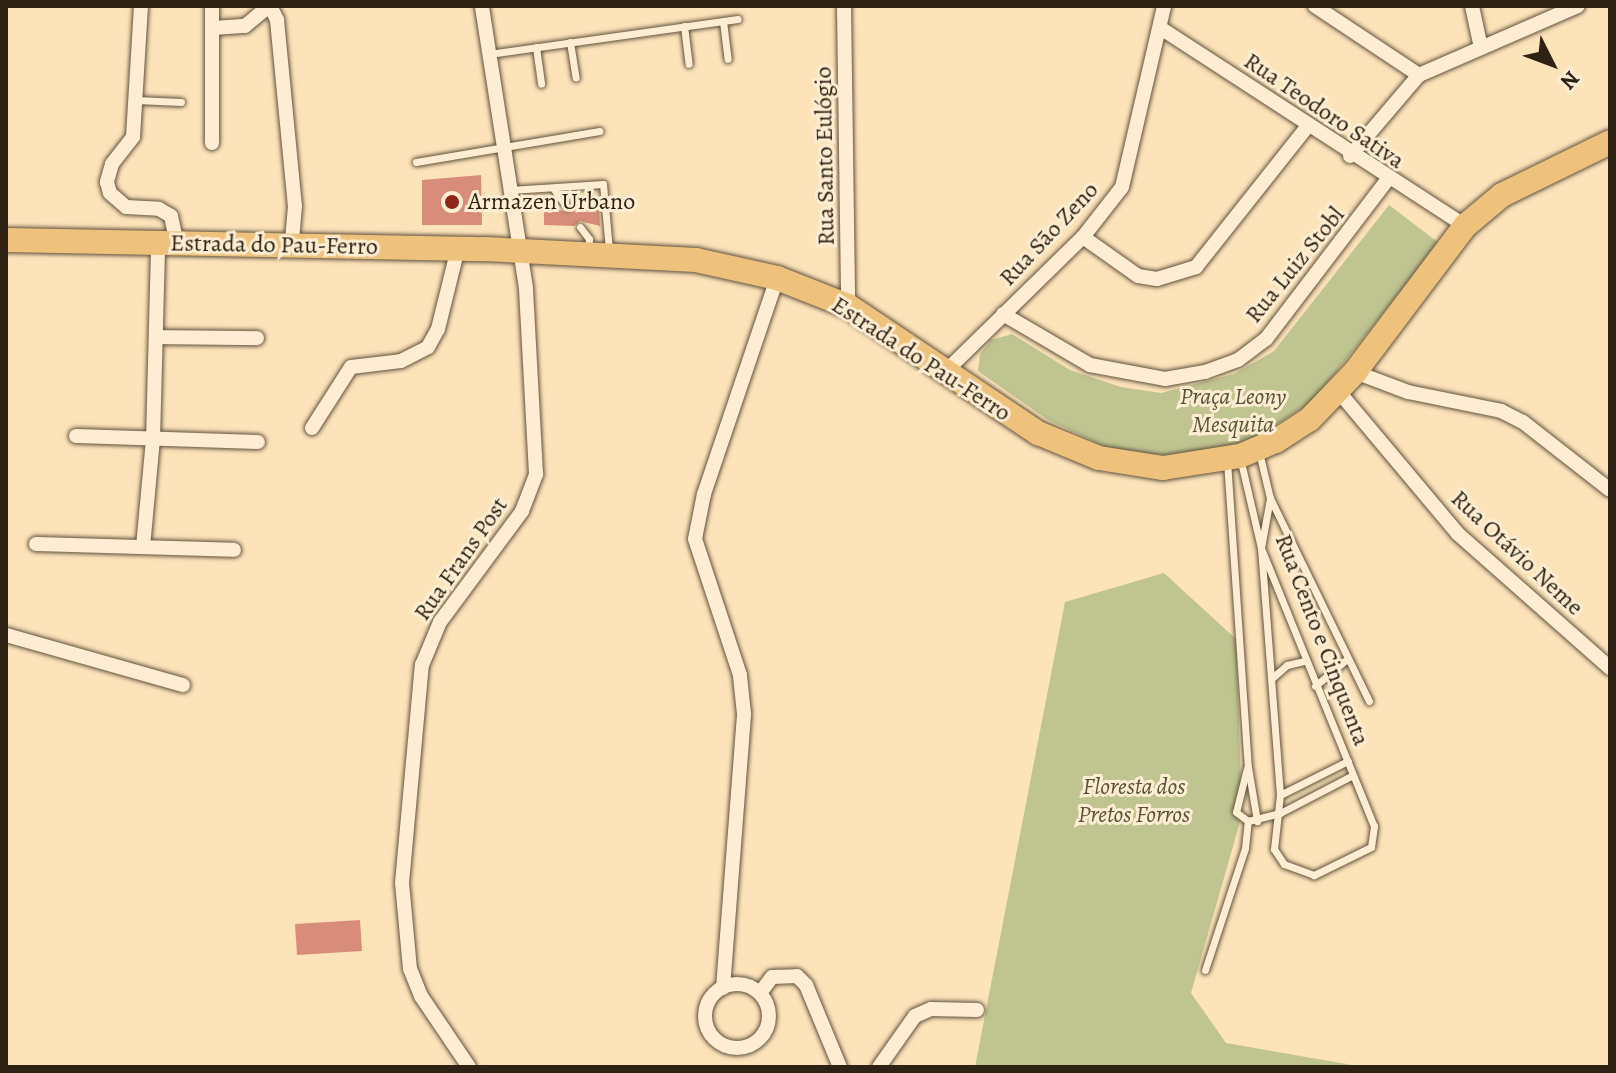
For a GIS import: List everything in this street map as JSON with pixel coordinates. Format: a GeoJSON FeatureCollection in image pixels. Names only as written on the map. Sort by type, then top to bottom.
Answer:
{"type":"FeatureCollection","features":[{"type":"Feature","properties":{"kind":"main road","name":"Estrada do Pau-Ferro"},"geometry":{"type":"LineString","coordinates":[[6,240],[458,248],[696,260],[777,278],[848,306],[1018,422],[1099,458],[1163,468],[1242,455],[1310,419],[1339,392],[1465,226],[1513,189],[1610,142]]}},
{"type":"Feature","properties":{"kind":"street"},"geometry":{"type":"LineString","coordinates":[[141,6],[133,137],[109,170],[110,193],[126,207],[164,210],[171,216],[156,337],[153,440],[143,547]]}},
{"type":"Feature","properties":{"kind":"street"},"geometry":{"type":"LineString","coordinates":[[212,6],[212,143]]}},
{"type":"Feature","properties":{"kind":"street"},"geometry":{"type":"LineString","coordinates":[[214,28],[245,26],[269,6],[277,20],[293,190],[292,244]]}},
{"type":"Feature","properties":{"kind":"street","name":"Rua Frans Post"},"geometry":{"type":"LineString","coordinates":[[469,1067],[421,996],[410,969],[402,883],[422,665],[440,622],[522,511],[536,474],[536,418],[519,250],[507,191],[482,6]]}},
{"type":"Feature","properties":{"kind":"street","name":"Rua Santo Eulógio"},"geometry":{"type":"LineString","coordinates":[[844,6],[848,306]]}},
{"type":"Feature","properties":{"kind":"street","name":"Rua São Zeno"},"geometry":{"type":"LineString","coordinates":[[944,373],[1083,237],[1127,177],[1162,29],[1164,6]]}},
{"type":"Feature","properties":{"kind":"street"},"geometry":{"type":"LineString","coordinates":[[1315,6],[1419,75]]}},
{"type":"Feature","properties":{"kind":"street"},"geometry":{"type":"LineString","coordinates":[[1472,6],[1481,48]]}},
{"type":"Feature","properties":{"kind":"street"},"geometry":{"type":"LineString","coordinates":[[1350,156],[1419,75],[1578,6]]}},
{"type":"Feature","properties":{"kind":"street","name":"Rua Teodoro Sativa"},"geometry":{"type":"LineString","coordinates":[[1162,29],[1350,156],[1465,226]]}},
{"type":"Feature","properties":{"kind":"street"},"geometry":{"type":"LineString","coordinates":[[1083,237],[1138,276],[1157,279],[1196,267],[1307,127]]}},
{"type":"Feature","properties":{"kind":"street","name":"Rua Luiz Stobl"},"geometry":{"type":"LineString","coordinates":[[1003,314],[1090,365],[1165,379],[1205,372],[1238,360],[1266,339],[1387,180]]}},
{"type":"Feature","properties":{"kind":"street"},"geometry":{"type":"LineString","coordinates":[[312,428],[351,367],[401,361],[428,347],[438,329],[458,248]]}},
{"type":"Feature","properties":{"kind":"street"},"geometry":{"type":"LineString","coordinates":[[723,988],[743,703],[740,675],[695,539],[704,494],[777,278]]}},
{"type":"Feature","properties":{"kind":"street"},"geometry":{"type":"LineString","coordinates":[[156,337],[257,338]]}},
{"type":"Feature","properties":{"kind":"street"},"geometry":{"type":"LineString","coordinates":[[1355,372],[1408,392],[1501,411],[1523,422],[1610,490]]}},
{"type":"Feature","properties":{"kind":"street","name":"Rua Otávio Neme"},"geometry":{"type":"LineString","coordinates":[[1339,392],[1458,534],[1610,668]]}},
{"type":"Feature","properties":{"kind":"street"},"geometry":{"type":"LineString","coordinates":[[76,436],[258,442]]}},
{"type":"Feature","properties":{"kind":"street"},"geometry":{"type":"LineString","coordinates":[[36,544],[234,550]]}},
{"type":"Feature","properties":{"kind":"street"},"geometry":{"type":"LineString","coordinates":[[6,635],[183,685]]}},
{"type":"Feature","properties":{"kind":"street"},"geometry":{"type":"LineString","coordinates":[[760,993],[772,977],[797,976],[806,985],[840,1067]]}},
{"type":"Feature","properties":{"kind":"street"},"geometry":{"type":"LineString","coordinates":[[742,984],[760,993],[769,1011],[766,1030],[752,1044],[732,1048],[715,1039],[706,1021],[709,1002],[723,988],[742,984]]}},
{"type":"Feature","properties":{"kind":"street"},"geometry":{"type":"LineString","coordinates":[[879,1067],[915,1016],[931,1009],[977,1010]]}},
{"type":"Feature","properties":{"kind":"lane"},"geometry":{"type":"LineString","coordinates":[[489,54],[738,19]]}},
{"type":"Feature","properties":{"kind":"lane"},"geometry":{"type":"LineString","coordinates":[[723,21],[728,59]]}},
{"type":"Feature","properties":{"kind":"lane"},"geometry":{"type":"LineString","coordinates":[[684,26],[689,64]]}},
{"type":"Feature","properties":{"kind":"lane"},"geometry":{"type":"LineString","coordinates":[[570,42],[576,78]]}},
{"type":"Feature","properties":{"kind":"lane"},"geometry":{"type":"LineString","coordinates":[[536,47],[541,84]]}},
{"type":"Feature","properties":{"kind":"lane"},"geometry":{"type":"LineString","coordinates":[[136,100],[181,102]]}},
{"type":"Feature","properties":{"kind":"lane"},"geometry":{"type":"LineString","coordinates":[[416,162],[599,131]]}},
{"type":"Feature","properties":{"kind":"lane"},"geometry":{"type":"LineString","coordinates":[[507,191],[605,186],[611,227],[598,255]]}},
{"type":"Feature","properties":{"kind":"lane"},"geometry":{"type":"LineString","coordinates":[[553,188],[566,206]]}},
{"type":"Feature","properties":{"kind":"lane"},"geometry":{"type":"LineString","coordinates":[[580,227],[598,255]]}},
{"type":"Feature","properties":{"kind":"lane"},"geometry":{"type":"LineString","coordinates":[[1242,455],[1270,498],[1369,701]]}},
{"type":"Feature","properties":{"kind":"lane"},"geometry":{"type":"LineString","coordinates":[[1242,455],[1248,767],[1257,821]]}},
{"type":"Feature","properties":{"kind":"lane","name":"Rua Cento e Cinquenta"},"geometry":{"type":"LineString","coordinates":[[1242,455],[1261,548],[1304,661],[1348,761],[1375,836],[1371,847],[1321,873],[1308,874],[1284,864],[1274,849],[1280,813]]}},
{"type":"Feature","properties":{"kind":"lane"},"geometry":{"type":"LineString","coordinates":[[1270,498],[1261,548],[1280,813]]}},
{"type":"Feature","properties":{"kind":"lane"},"geometry":{"type":"LineString","coordinates":[[1315,686],[1347,659]]}},
{"type":"Feature","properties":{"kind":"lane"},"geometry":{"type":"LineString","coordinates":[[1271,678],[1287,665],[1304,661]]}},
{"type":"Feature","properties":{"kind":"lane"},"geometry":{"type":"LineString","coordinates":[[1280,795],[1348,761]]}},
{"type":"Feature","properties":{"kind":"lane"},"geometry":{"type":"LineString","coordinates":[[1248,767],[1236,804],[1236,812],[1248,821],[1280,813],[1353,775]]}},
{"type":"Feature","properties":{"kind":"lane"},"geometry":{"type":"LineString","coordinates":[[1205,970],[1245,848],[1248,821]]}},
{"type":"Feature","properties":{"kind":"green space","name":"Praça Leony Mesquita"},"geometry":{"type":"Polygon","coordinates":[[[1389,205],[1439,243],[1313,401],[1247,443],[1181,457],[1111,449],[1048,420],[978,371],[980,354],[991,340],[1012,334],[1070,370],[1121,387],[1161,393],[1234,374],[1274,351],[1389,205]]]}},
{"type":"Feature","properties":{"kind":"green space","name":"Floresta dos Pretos Forros"},"geometry":{"type":"Polygon","coordinates":[[[1164,573],[1236,639],[1242,815],[1191,993],[1226,1043],[1364,1067],[975,1067],[1065,602],[1164,573]]]}},
{"type":"Feature","properties":{"kind":"building","name":"Armazen Urbano"},"geometry":{"type":"Polygon","coordinates":[[[481,175],[482,225],[422,225],[422,180],[481,175]]]}},
{"type":"Feature","properties":{"kind":"building"},"geometry":{"type":"Polygon","coordinates":[[[544,206],[566,212],[572,206],[599,207],[600,226],[580,221],[574,226],[544,225],[544,206]]]}},
{"type":"Feature","properties":{"kind":"building"},"geometry":{"type":"Polygon","coordinates":[[[360,920],[362,951],[297,955],[295,924],[360,920]]]}},
{"type":"Feature","properties":{"kind":"place","name":"Armazen Urbano"},"geometry":{"type":"Point","coordinates":[452,202]}}]}
